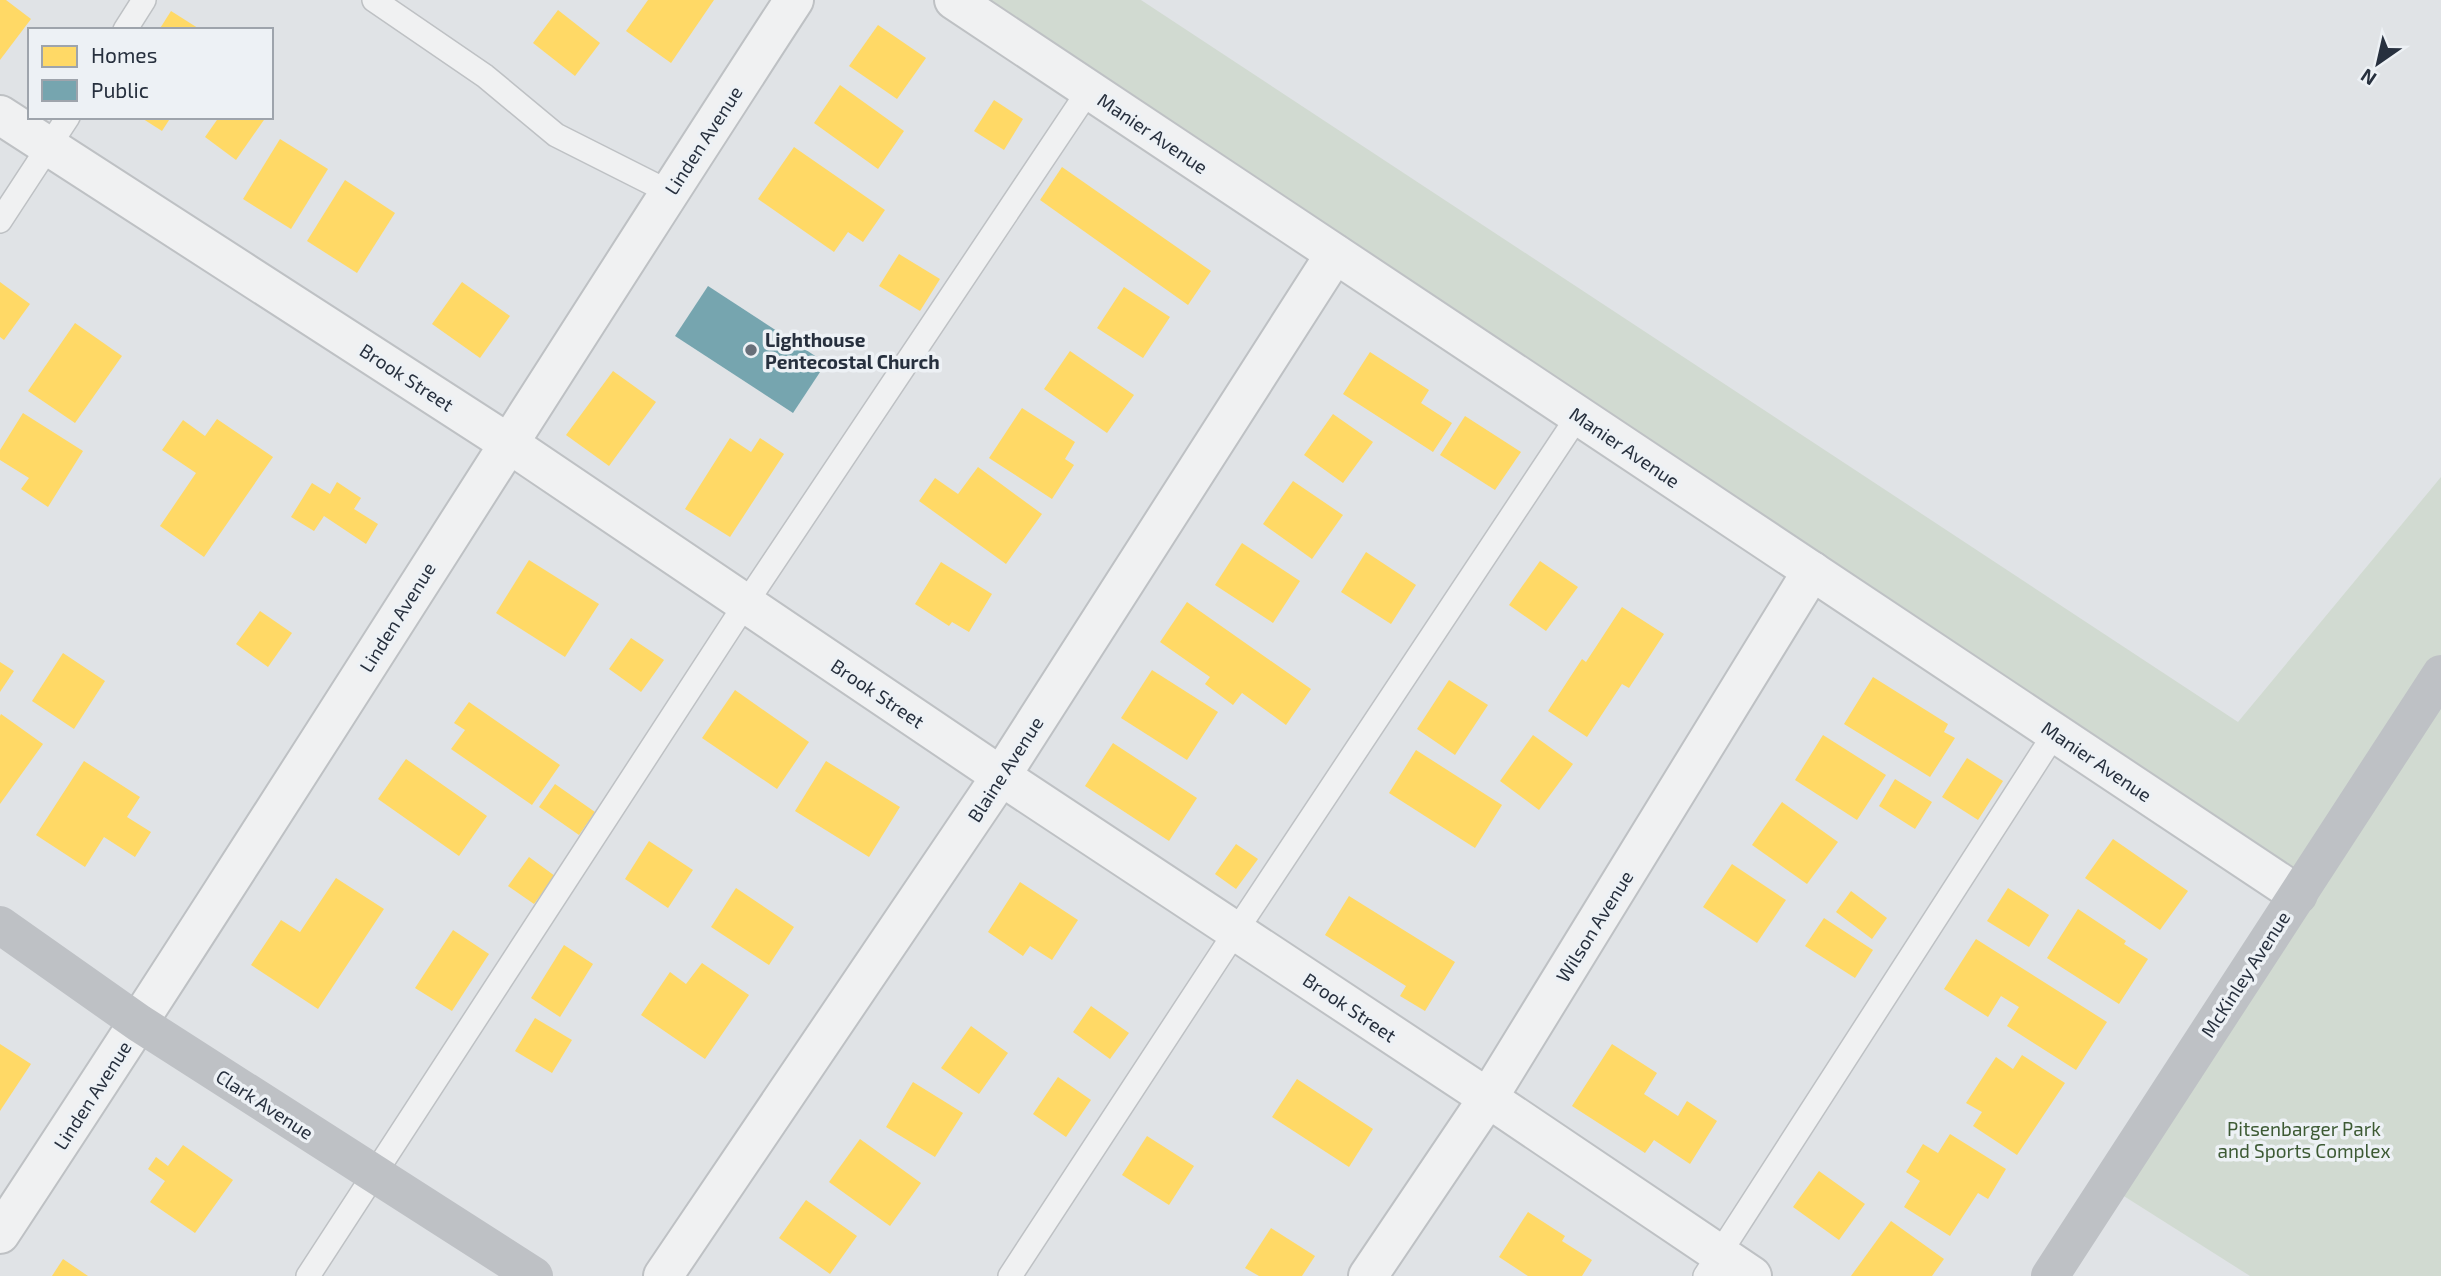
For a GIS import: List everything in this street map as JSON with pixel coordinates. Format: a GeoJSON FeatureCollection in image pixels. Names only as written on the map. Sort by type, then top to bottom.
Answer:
{"type":"FeatureCollection","features":[{"type":"Feature","properties":{"kind":"street","name":"Linden Avenue"},"geometry":{"type":"LineString","coordinates":[[0,1234],[139,1023],[794,0]]}},
{"type":"Feature","properties":{"kind":"street","name":"Manier Avenue"},"geometry":{"type":"LineString","coordinates":[[954,0],[2297,894]]}},
{"type":"Feature","properties":{"kind":"street","name":"Brook Street"},"geometry":{"type":"LineString","coordinates":[[0,115],[59,132],[508,443],[1001,776],[1488,1098],[1712,1265],[1752,1276]]}},
{"type":"Feature","properties":{"kind":"street","name":"Blaine Avenue"},"geometry":{"type":"LineString","coordinates":[[663,1276],[1001,776],[1335,254]]}},
{"type":"Feature","properties":{"kind":"street","name":"Wilson Avenue"},"geometry":{"type":"LineString","coordinates":[[1368,1276],[1488,1098],[1812,571]]}},
{"type":"Feature","properties":{"kind":"street","name":"McKinley Avenue"},"geometry":{"type":"LineString","coordinates":[[2050,1276],[2441,674]]}},
{"type":"Feature","properties":{"kind":"street","name":"Clark Avenue"},"geometry":{"type":"LineString","coordinates":[[0,925],[139,1023],[534,1276]]}},
{"type":"Feature","properties":{"kind":"lane"},"geometry":{"type":"LineString","coordinates":[[126,28],[144,0]]}},
{"type":"Feature","properties":{"kind":"lane"},"geometry":{"type":"LineString","coordinates":[[374,0],[485,76],[556,135],[669,192]]}},
{"type":"Feature","properties":{"kind":"lane"},"geometry":{"type":"LineString","coordinates":[[308,1276],[746,603],[1089,90]]}},
{"type":"Feature","properties":{"kind":"lane"},"geometry":{"type":"LineString","coordinates":[[0,221],[59,132]]}},
{"type":"Feature","properties":{"kind":"lane"},"geometry":{"type":"LineString","coordinates":[[1010,1276],[1578,416]]}},
{"type":"Feature","properties":{"kind":"lane"},"geometry":{"type":"LineString","coordinates":[[1712,1265],[2054,733]]}},
{"type":"Feature","properties":{"kind":"green space","name":"Pitsenbarger Park and Sports Complex"},"geometry":{"type":"Polygon","coordinates":[[[954,0],[1141,0],[2238,722],[2441,477],[2441,1276],[2250,1276],[2108,1186],[2297,894],[954,0]]]}},
{"type":"Feature","properties":{"kind":"building: Homes"},"geometry":{"type":"Polygon","coordinates":[[[0,0],[6,0],[31,19],[0,60],[0,0]]]}},
{"type":"Feature","properties":{"kind":"building: Homes"},"geometry":{"type":"Polygon","coordinates":[[[648,0],[714,0],[671,63],[626,31],[648,0]]]}},
{"type":"Feature","properties":{"kind":"building: Homes"},"geometry":{"type":"Polygon","coordinates":[[[558,10],[600,43],[575,76],[533,43],[558,10]]]}},
{"type":"Feature","properties":{"kind":"building: Homes"},"geometry":{"type":"Polygon","coordinates":[[[171,11],[198,28],[160,28],[171,11]]]}},
{"type":"Feature","properties":{"kind":"building: Homes"},"geometry":{"type":"Polygon","coordinates":[[[878,25],[926,58],[897,99],[849,66],[878,25]]]}},
{"type":"Feature","properties":{"kind":"building: Homes"},"geometry":{"type":"Polygon","coordinates":[[[840,85],[904,131],[878,169],[814,123],[840,85]]]}},
{"type":"Feature","properties":{"kind":"building: Homes"},"geometry":{"type":"Polygon","coordinates":[[[994,100],[1023,119],[1004,150],[974,131],[994,100]]]}},
{"type":"Feature","properties":{"kind":"building: Homes"},"geometry":{"type":"Polygon","coordinates":[[[143,119],[170,119],[162,131],[143,119]]]}},
{"type":"Feature","properties":{"kind":"building: Homes"},"geometry":{"type":"Polygon","coordinates":[[[218,119],[265,119],[236,160],[205,137],[218,119]]]}},
{"type":"Feature","properties":{"kind":"building: Homes"},"geometry":{"type":"Polygon","coordinates":[[[280,139],[328,169],[291,229],[243,199],[280,139]]]}},
{"type":"Feature","properties":{"kind":"building: Homes"},"geometry":{"type":"Polygon","coordinates":[[[794,147],[885,210],[863,242],[848,232],[834,252],[758,199],[794,147]]]}},
{"type":"Feature","properties":{"kind":"building: Homes"},"geometry":{"type":"Polygon","coordinates":[[[1062,167],[1211,271],[1188,305],[1040,200],[1062,167]]]}},
{"type":"Feature","properties":{"kind":"building: Homes"},"geometry":{"type":"Polygon","coordinates":[[[345,180],[395,213],[357,273],[307,241],[345,180]]]}},
{"type":"Feature","properties":{"kind":"building: Homes"},"geometry":{"type":"Polygon","coordinates":[[[899,254],[940,279],[920,311],[879,286],[899,254]]]}},
{"type":"Feature","properties":{"kind":"building: Homes"},"geometry":{"type":"Polygon","coordinates":[[[0,282],[30,304],[4,340],[0,337],[0,282]]]}},
{"type":"Feature","properties":{"kind":"building: Homes"},"geometry":{"type":"Polygon","coordinates":[[[462,282],[510,316],[480,358],[432,324],[462,282]]]}},
{"type":"Feature","properties":{"kind":"building: Homes"},"geometry":{"type":"Polygon","coordinates":[[[1124,287],[1170,317],[1143,358],[1097,328],[1124,287]]]}},
{"type":"Feature","properties":{"kind":"building: Homes"},"geometry":{"type":"Polygon","coordinates":[[[75,323],[122,356],[75,423],[28,391],[75,323]]]}},
{"type":"Feature","properties":{"kind":"building: Homes"},"geometry":{"type":"Polygon","coordinates":[[[1070,351],[1134,395],[1107,433],[1044,389],[1070,351]]]}},
{"type":"Feature","properties":{"kind":"building: Homes"},"geometry":{"type":"Polygon","coordinates":[[[1370,352],[1429,390],[1421,403],[1452,423],[1433,452],[1343,394],[1370,352]]]}},
{"type":"Feature","properties":{"kind":"building: Homes"},"geometry":{"type":"Polygon","coordinates":[[[613,371],[656,402],[609,466],[566,435],[613,371]]]}},
{"type":"Feature","properties":{"kind":"building: Homes"},"geometry":{"type":"Polygon","coordinates":[[[1022,408],[1075,442],[1065,459],[1074,465],[1052,499],[989,458],[1022,408]]]}},
{"type":"Feature","properties":{"kind":"building: Homes"},"geometry":{"type":"Polygon","coordinates":[[[23,413],[83,451],[48,507],[21,489],[29,478],[0,460],[0,450],[23,413]]]}},
{"type":"Feature","properties":{"kind":"building: Homes"},"geometry":{"type":"Polygon","coordinates":[[[1333,414],[1373,442],[1343,483],[1304,455],[1333,414]]]}},
{"type":"Feature","properties":{"kind":"building: Homes"},"geometry":{"type":"Polygon","coordinates":[[[1465,416],[1521,452],[1495,490],[1440,455],[1465,416]]]}},
{"type":"Feature","properties":{"kind":"building: Homes"},"geometry":{"type":"Polygon","coordinates":[[[217,419],[273,457],[204,557],[160,526],[196,473],[162,450],[183,420],[205,436],[217,419]]]}},
{"type":"Feature","properties":{"kind":"building: Homes"},"geometry":{"type":"Polygon","coordinates":[[[730,438],[751,452],[760,438],[784,454],[730,537],[685,509],[730,438]]]}},
{"type":"Feature","properties":{"kind":"building: Homes"},"geometry":{"type":"Polygon","coordinates":[[[978,467],[1042,514],[1006,564],[919,501],[935,478],[958,494],[978,467]]]}},
{"type":"Feature","properties":{"kind":"building: Homes"},"geometry":{"type":"Polygon","coordinates":[[[1293,481],[1343,515],[1312,559],[1263,524],[1293,481]]]}},
{"type":"Feature","properties":{"kind":"building: Homes"},"geometry":{"type":"Polygon","coordinates":[[[337,482],[361,498],[354,509],[378,524],[366,544],[324,516],[314,531],[291,517],[312,483],[330,494],[337,482]]]}},
{"type":"Feature","properties":{"kind":"building: Homes"},"geometry":{"type":"Polygon","coordinates":[[[1242,543],[1300,581],[1273,623],[1215,585],[1242,543]]]}},
{"type":"Feature","properties":{"kind":"building: Homes"},"geometry":{"type":"Polygon","coordinates":[[[1366,552],[1416,585],[1391,624],[1341,592],[1366,552]]]}},
{"type":"Feature","properties":{"kind":"building: Homes"},"geometry":{"type":"Polygon","coordinates":[[[529,560],[599,604],[565,657],[496,613],[529,560]]]}},
{"type":"Feature","properties":{"kind":"building: Homes"},"geometry":{"type":"Polygon","coordinates":[[[1540,561],[1578,587],[1546,631],[1509,605],[1540,561]]]}},
{"type":"Feature","properties":{"kind":"building: Homes"},"geometry":{"type":"Polygon","coordinates":[[[941,562],[992,594],[969,632],[952,622],[949,626],[915,604],[941,562]]]}},
{"type":"Feature","properties":{"kind":"building: Homes"},"geometry":{"type":"Polygon","coordinates":[[[1187,602],[1311,689],[1286,725],[1242,693],[1233,705],[1205,684],[1210,677],[1160,642],[1187,602]]]}},
{"type":"Feature","properties":{"kind":"building: Homes"},"geometry":{"type":"Polygon","coordinates":[[[1622,607],[1664,634],[1629,688],[1622,684],[1587,737],[1548,711],[1582,659],[1586,662],[1622,607]]]}},
{"type":"Feature","properties":{"kind":"building: Homes"},"geometry":{"type":"Polygon","coordinates":[[[260,611],[292,633],[268,667],[236,644],[260,611]]]}},
{"type":"Feature","properties":{"kind":"building: Homes"},"geometry":{"type":"Polygon","coordinates":[[[631,638],[664,660],[641,692],[609,669],[631,638]]]}},
{"type":"Feature","properties":{"kind":"building: Homes"},"geometry":{"type":"Polygon","coordinates":[[[63,653],[105,681],[74,729],[32,701],[63,653]]]}},
{"type":"Feature","properties":{"kind":"building: Homes"},"geometry":{"type":"Polygon","coordinates":[[[0,662],[14,671],[0,692],[0,662]]]}},
{"type":"Feature","properties":{"kind":"building: Homes"},"geometry":{"type":"Polygon","coordinates":[[[1152,670],[1218,712],[1187,760],[1121,718],[1152,670]]]}},
{"type":"Feature","properties":{"kind":"building: Homes"},"geometry":{"type":"Polygon","coordinates":[[[1873,677],[1948,724],[1944,732],[1955,738],[1930,777],[1844,724],[1873,677]]]}},
{"type":"Feature","properties":{"kind":"building: Homes"},"geometry":{"type":"Polygon","coordinates":[[[1449,680],[1488,705],[1455,755],[1417,729],[1449,680]]]}},
{"type":"Feature","properties":{"kind":"building: Homes"},"geometry":{"type":"Polygon","coordinates":[[[735,690],[809,742],[777,789],[702,738],[735,690]]]}},
{"type":"Feature","properties":{"kind":"building: Homes"},"geometry":{"type":"Polygon","coordinates":[[[469,702],[560,765],[532,805],[451,749],[465,730],[454,723],[469,702]]]}},
{"type":"Feature","properties":{"kind":"building: Homes"},"geometry":{"type":"Polygon","coordinates":[[[1,714],[43,744],[0,804],[0,716],[1,714]]]}},
{"type":"Feature","properties":{"kind":"building: Homes"},"geometry":{"type":"Polygon","coordinates":[[[1533,735],[1573,764],[1539,810],[1500,781],[1533,735]]]}},
{"type":"Feature","properties":{"kind":"building: Homes"},"geometry":{"type":"Polygon","coordinates":[[[1823,735],[1886,775],[1857,820],[1795,780],[1823,735]]]}},
{"type":"Feature","properties":{"kind":"building: Homes"},"geometry":{"type":"Polygon","coordinates":[[[1113,743],[1197,798],[1169,841],[1085,786],[1113,743]]]}},
{"type":"Feature","properties":{"kind":"building: Homes"},"geometry":{"type":"Polygon","coordinates":[[[1416,750],[1502,805],[1475,848],[1389,793],[1416,750]]]}},
{"type":"Feature","properties":{"kind":"building: Homes"},"geometry":{"type":"Polygon","coordinates":[[[1967,758],[2003,781],[1978,820],[1942,797],[1967,758]]]}},
{"type":"Feature","properties":{"kind":"building: Homes"},"geometry":{"type":"Polygon","coordinates":[[[406,759],[487,816],[459,856],[378,799],[406,759]]]}},
{"type":"Feature","properties":{"kind":"building: Homes"},"geometry":{"type":"Polygon","coordinates":[[[84,761],[140,797],[127,817],[151,832],[135,857],[104,837],[85,867],[36,835],[84,761]]]}},
{"type":"Feature","properties":{"kind":"building: Homes"},"geometry":{"type":"Polygon","coordinates":[[[826,761],[900,807],[869,857],[795,811],[826,761]]]}},
{"type":"Feature","properties":{"kind":"building: Homes"},"geometry":{"type":"Polygon","coordinates":[[[1895,779],[1932,802],[1915,829],[1879,806],[1895,779]]]}},
{"type":"Feature","properties":{"kind":"building: Homes"},"geometry":{"type":"Polygon","coordinates":[[[555,784],[595,812],[579,835],[539,807],[555,784]]]}},
{"type":"Feature","properties":{"kind":"building: Homes"},"geometry":{"type":"Polygon","coordinates":[[[1782,802],[1838,842],[1807,884],[1752,845],[1782,802]]]}},
{"type":"Feature","properties":{"kind":"building: Homes"},"geometry":{"type":"Polygon","coordinates":[[[2113,839],[2188,891],[2160,930],[2085,878],[2113,839]]]}},
{"type":"Feature","properties":{"kind":"building: Homes"},"geometry":{"type":"Polygon","coordinates":[[[649,841],[693,870],[668,908],[625,879],[649,841]]]}},
{"type":"Feature","properties":{"kind":"building: Homes"},"geometry":{"type":"Polygon","coordinates":[[[1236,844],[1258,859],[1236,889],[1215,874],[1236,844]]]}},
{"type":"Feature","properties":{"kind":"building: Homes"},"geometry":{"type":"Polygon","coordinates":[[[529,857],[555,876],[534,904],[508,886],[529,857]]]}},
{"type":"Feature","properties":{"kind":"building: Homes"},"geometry":{"type":"Polygon","coordinates":[[[1732,864],[1786,900],[1757,943],[1703,907],[1732,864]]]}},
{"type":"Feature","properties":{"kind":"building: Homes"},"geometry":{"type":"Polygon","coordinates":[[[336,878],[384,909],[318,1009],[251,965],[281,920],[300,932],[336,878]]]}},
{"type":"Feature","properties":{"kind":"building: Homes"},"geometry":{"type":"Polygon","coordinates":[[[1020,882],[1078,920],[1052,960],[1030,946],[1023,956],[988,932],[1020,882]]]}},
{"type":"Feature","properties":{"kind":"building: Homes"},"geometry":{"type":"Polygon","coordinates":[[[736,888],[794,927],[769,965],[711,927],[736,888]]]}},
{"type":"Feature","properties":{"kind":"building: Homes"},"geometry":{"type":"Polygon","coordinates":[[[2008,888],[2049,915],[2029,947],[1987,921],[2008,888]]]}},
{"type":"Feature","properties":{"kind":"building: Homes"},"geometry":{"type":"Polygon","coordinates":[[[1851,891],[1887,918],[1872,939],[1836,912],[1851,891]]]}},
{"type":"Feature","properties":{"kind":"building: Homes"},"geometry":{"type":"Polygon","coordinates":[[[1349,896],[1455,962],[1425,1011],[1400,996],[1406,986],[1325,935],[1349,896]]]}},
{"type":"Feature","properties":{"kind":"building: Homes"},"geometry":{"type":"Polygon","coordinates":[[[2078,909],[2148,959],[2119,1004],[2047,958],[2078,909]]]}},
{"type":"Feature","properties":{"kind":"building: Homes"},"geometry":{"type":"Polygon","coordinates":[[[1824,918],[1873,950],[1855,978],[1805,946],[1824,918]]]}},
{"type":"Feature","properties":{"kind":"building: Homes"},"geometry":{"type":"Polygon","coordinates":[[[453,930],[489,954],[452,1011],[415,988],[453,930]]]}},
{"type":"Feature","properties":{"kind":"building: Homes"},"geometry":{"type":"Polygon","coordinates":[[[1976,939],[2107,1022],[2076,1070],[2007,1026],[2019,1007],[2001,996],[1988,1017],[1944,989],[1976,939]]]}},
{"type":"Feature","properties":{"kind":"building: Homes"},"geometry":{"type":"Polygon","coordinates":[[[564,945],[593,964],[560,1017],[531,998],[564,945]]]}},
{"type":"Feature","properties":{"kind":"building: Homes"},"geometry":{"type":"Polygon","coordinates":[[[702,963],[749,995],[705,1059],[641,1015],[670,972],[686,984],[702,963]]]}},
{"type":"Feature","properties":{"kind":"building: Homes"},"geometry":{"type":"Polygon","coordinates":[[[1091,1006],[1129,1033],[1110,1059],[1073,1032],[1091,1006]]]}},
{"type":"Feature","properties":{"kind":"building: Homes"},"geometry":{"type":"Polygon","coordinates":[[[535,1018],[572,1040],[552,1073],[515,1051],[535,1018]]]}},
{"type":"Feature","properties":{"kind":"building: Homes"},"geometry":{"type":"Polygon","coordinates":[[[971,1026],[1008,1053],[979,1094],[941,1068],[971,1026]]]}},
{"type":"Feature","properties":{"kind":"building: Homes"},"geometry":{"type":"Polygon","coordinates":[[[0,1044],[31,1064],[0,1111],[0,1044]]]}},
{"type":"Feature","properties":{"kind":"building: Homes"},"geometry":{"type":"Polygon","coordinates":[[[1612,1044],[1657,1073],[1644,1094],[1678,1116],[1687,1101],[1717,1121],[1690,1164],[1654,1140],[1645,1153],[1572,1106],[1612,1044]]]}},
{"type":"Feature","properties":{"kind":"building: Homes"},"geometry":{"type":"Polygon","coordinates":[[[2022,1055],[2065,1083],[2017,1155],[1973,1126],[1982,1112],[1966,1103],[1996,1057],[2013,1069],[2022,1055]]]}},
{"type":"Feature","properties":{"kind":"building: Homes"},"geometry":{"type":"Polygon","coordinates":[[[1058,1077],[1091,1100],[1066,1137],[1033,1114],[1058,1077]]]}},
{"type":"Feature","properties":{"kind":"building: Homes"},"geometry":{"type":"Polygon","coordinates":[[[1297,1079],[1373,1129],[1349,1167],[1272,1117],[1297,1079]]]}},
{"type":"Feature","properties":{"kind":"building: Homes"},"geometry":{"type":"Polygon","coordinates":[[[913,1082],[963,1113],[935,1157],[886,1127],[913,1082]]]}},
{"type":"Feature","properties":{"kind":"building: Homes"},"geometry":{"type":"Polygon","coordinates":[[[1950,1134],[2006,1169],[1988,1199],[1978,1193],[1950,1236],[1904,1207],[1920,1181],[1906,1172],[1923,1144],[1938,1153],[1950,1134]]]}},
{"type":"Feature","properties":{"kind":"building: Homes"},"geometry":{"type":"Polygon","coordinates":[[[1147,1136],[1194,1166],[1169,1205],[1122,1175],[1147,1136]]]}},
{"type":"Feature","properties":{"kind":"building: Homes"},"geometry":{"type":"Polygon","coordinates":[[[860,1139],[921,1183],[890,1226],[829,1182],[860,1139]]]}},
{"type":"Feature","properties":{"kind":"building: Homes"},"geometry":{"type":"Polygon","coordinates":[[[183,1145],[233,1180],[195,1233],[150,1202],[165,1181],[148,1169],[156,1157],[168,1166],[183,1145]]]}},
{"type":"Feature","properties":{"kind":"building: Homes"},"geometry":{"type":"Polygon","coordinates":[[[1819,1171],[1865,1204],[1839,1240],[1793,1207],[1819,1171]]]}},
{"type":"Feature","properties":{"kind":"building: Homes"},"geometry":{"type":"Polygon","coordinates":[[[806,1200],[857,1236],[830,1274],[779,1238],[806,1200]]]}},
{"type":"Feature","properties":{"kind":"building: Homes"},"geometry":{"type":"Polygon","coordinates":[[[1528,1212],[1565,1236],[1562,1241],[1592,1260],[1582,1276],[1528,1276],[1499,1257],[1528,1212]]]}},
{"type":"Feature","properties":{"kind":"building: Homes"},"geometry":{"type":"Polygon","coordinates":[[[1891,1221],[1944,1259],[1932,1276],[1851,1276],[1891,1221]]]}},
{"type":"Feature","properties":{"kind":"building: Homes"},"geometry":{"type":"Polygon","coordinates":[[[1271,1228],[1315,1256],[1302,1276],[1259,1276],[1245,1268],[1271,1228]]]}},
{"type":"Feature","properties":{"kind":"building: Homes"},"geometry":{"type":"Polygon","coordinates":[[[63,1259],[88,1276],[52,1276],[63,1259]]]}},
{"type":"Feature","properties":{"kind":"building: Public","name":"Lighthouse Pentecostal Church"},"geometry":{"type":"Polygon","coordinates":[[[708,286],[826,363],[793,413],[675,336],[708,286]]]}},
{"type":"Feature","properties":{"kind":"place","name":"Lighthouse Pentecostal Church"},"geometry":{"type":"Point","coordinates":[751,350]}}]}
